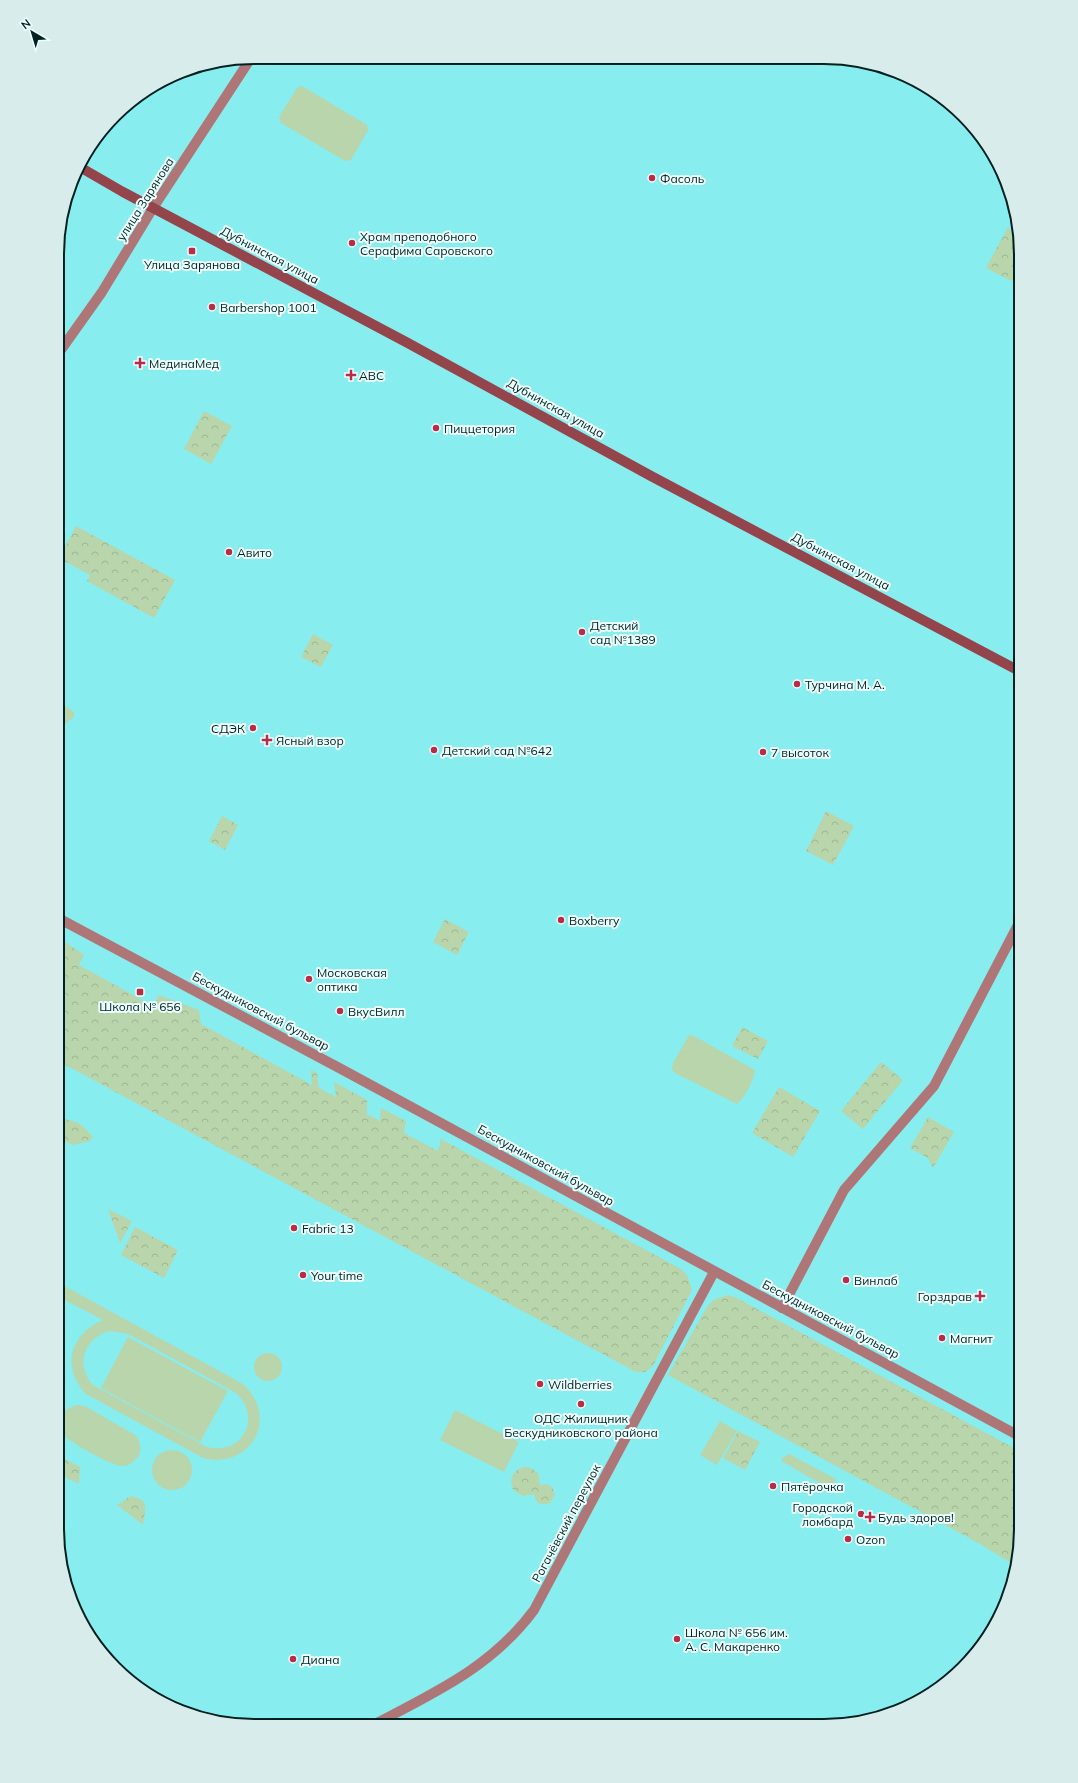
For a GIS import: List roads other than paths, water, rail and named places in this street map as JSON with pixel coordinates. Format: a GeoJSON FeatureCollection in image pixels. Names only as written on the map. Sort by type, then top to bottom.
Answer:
{"type":"FeatureCollection","features":[{"type":"Feature","properties":{"kind":"main road","name":"Дубнинская улица"},"geometry":{"type":"LineString","coordinates":[[84,169],[153,208],[406,342],[651,476],[1014,668]]}},
{"type":"Feature","properties":{"kind":"street","name":"улица Зарянова"},"geometry":{"type":"LineString","coordinates":[[64,346],[102,292],[153,208],[247,64]]}},
{"type":"Feature","properties":{"kind":"street","name":"Бескудниковский бульвар"},"geometry":{"type":"LineString","coordinates":[[64,921],[343,1070],[1014,1433]]}},
{"type":"Feature","properties":{"kind":"street"},"geometry":{"type":"LineString","coordinates":[[782,1308],[844,1190],[934,1086],[1014,932]]}},
{"type":"Feature","properties":{"kind":"street","name":"Рогачёвский переулок"},"geometry":{"type":"LineString","coordinates":[[385,1719],[450,1685],[492,1655],[521,1629],[534,1610],[714,1272]]}},
{"type":"Feature","properties":{"kind":"place","name":"Фасоль"},"geometry":{"type":"Point","coordinates":[652,178]}},
{"type":"Feature","properties":{"kind":"place","name":"Храм преподобного Серафима Саровского"},"geometry":{"type":"Point","coordinates":[352,243]}},
{"type":"Feature","properties":{"kind":"place","name":"Улица Зарянова"},"geometry":{"type":"Point","coordinates":[192,251]}},
{"type":"Feature","properties":{"kind":"place","name":"Barbershop 1001"},"geometry":{"type":"Point","coordinates":[212,307]}},
{"type":"Feature","properties":{"kind":"place","name":"МединаМед"},"geometry":{"type":"Point","coordinates":[140,363]}},
{"type":"Feature","properties":{"kind":"place","name":"ABC"},"geometry":{"type":"Point","coordinates":[351,375]}},
{"type":"Feature","properties":{"kind":"place","name":"Пиццетория"},"geometry":{"type":"Point","coordinates":[436,428]}},
{"type":"Feature","properties":{"kind":"place","name":"Авито"},"geometry":{"type":"Point","coordinates":[229,552]}},
{"type":"Feature","properties":{"kind":"place","name":"Детский сад №1389"},"geometry":{"type":"Point","coordinates":[582,632]}},
{"type":"Feature","properties":{"kind":"place","name":"Турчина М. А."},"geometry":{"type":"Point","coordinates":[797,684]}},
{"type":"Feature","properties":{"kind":"place","name":"СДЭК"},"geometry":{"type":"Point","coordinates":[253,728]}},
{"type":"Feature","properties":{"kind":"place","name":"Ясный взор"},"geometry":{"type":"Point","coordinates":[267,740]}},
{"type":"Feature","properties":{"kind":"place","name":"Детский сад №642"},"geometry":{"type":"Point","coordinates":[434,750]}},
{"type":"Feature","properties":{"kind":"place","name":"7 высоток"},"geometry":{"type":"Point","coordinates":[763,752]}},
{"type":"Feature","properties":{"kind":"place","name":"Boxberry"},"geometry":{"type":"Point","coordinates":[561,920]}},
{"type":"Feature","properties":{"kind":"place","name":"Московская оптика"},"geometry":{"type":"Point","coordinates":[309,979]}},
{"type":"Feature","properties":{"kind":"place","name":"Школа № 656"},"geometry":{"type":"Point","coordinates":[140,992]}},
{"type":"Feature","properties":{"kind":"place","name":"ВкусВилл"},"geometry":{"type":"Point","coordinates":[340,1011]}},
{"type":"Feature","properties":{"kind":"place","name":"Fabric 13"},"geometry":{"type":"Point","coordinates":[294,1228]}},
{"type":"Feature","properties":{"kind":"place","name":"Your time"},"geometry":{"type":"Point","coordinates":[303,1275]}},
{"type":"Feature","properties":{"kind":"place","name":"Винлаб"},"geometry":{"type":"Point","coordinates":[846,1280]}},
{"type":"Feature","properties":{"kind":"place","name":"Горздрав"},"geometry":{"type":"Point","coordinates":[980,1296]}},
{"type":"Feature","properties":{"kind":"place","name":"Магнит"},"geometry":{"type":"Point","coordinates":[942,1338]}},
{"type":"Feature","properties":{"kind":"place","name":"Wildberries"},"geometry":{"type":"Point","coordinates":[540,1384]}},
{"type":"Feature","properties":{"kind":"place","name":"ОДС Жилищник Бескудниковского района"},"geometry":{"type":"Point","coordinates":[581,1404]}},
{"type":"Feature","properties":{"kind":"place","name":"Пятёрочка"},"geometry":{"type":"Point","coordinates":[773,1486]}},
{"type":"Feature","properties":{"kind":"place","name":"Городской ломбард"},"geometry":{"type":"Point","coordinates":[861,1514]}},
{"type":"Feature","properties":{"kind":"place","name":"Будь здоров!"},"geometry":{"type":"Point","coordinates":[870,1517]}},
{"type":"Feature","properties":{"kind":"place","name":"Ozon"},"geometry":{"type":"Point","coordinates":[848,1539]}},
{"type":"Feature","properties":{"kind":"place","name":"Школа № 656 им. А. С. Макаренко"},"geometry":{"type":"Point","coordinates":[677,1639]}},
{"type":"Feature","properties":{"kind":"place","name":"Диана"},"geometry":{"type":"Point","coordinates":[293,1659]}}]}
